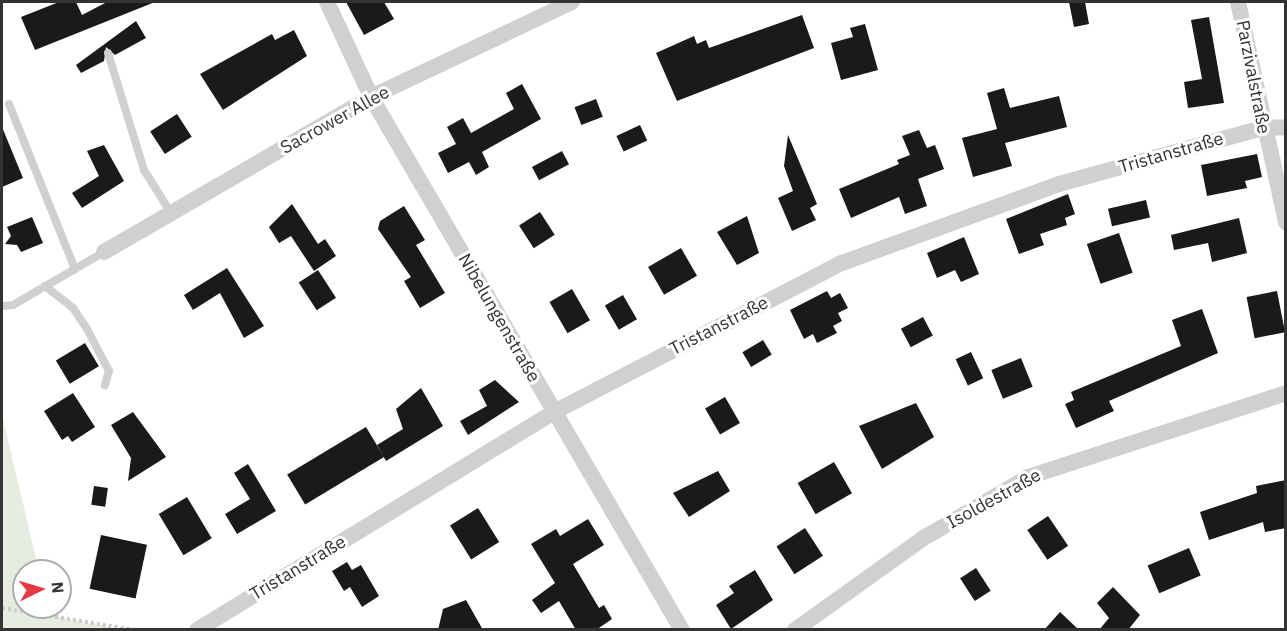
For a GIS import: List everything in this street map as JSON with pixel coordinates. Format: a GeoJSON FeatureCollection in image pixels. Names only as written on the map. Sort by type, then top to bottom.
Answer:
{"type":"FeatureCollection","features":[{"type":"Feature","properties":{"kind":"street","name":"Nibelungenstraße"},"geometry":{"type":"LineString","coordinates":[[327,2],[371,97],[682,630]]}},
{"type":"Feature","properties":{"kind":"street","name":"Sacrower Allee"},"geometry":{"type":"LineString","coordinates":[[104,252],[371,97],[572,2]]}},
{"type":"Feature","properties":{"kind":"street","name":"Parzivalstraße"},"geometry":{"type":"LineString","coordinates":[[1238,2],[1262,128],[1286,223]]}},
{"type":"Feature","properties":{"kind":"street","name":"Tristanstraße"},"geometry":{"type":"LineString","coordinates":[[197,630],[554,412],[842,263],[1059,184],[1262,128],[1286,127]]}},
{"type":"Feature","properties":{"kind":"street","name":"Isoldestraße"},"geometry":{"type":"LineString","coordinates":[[795,630],[922,539],[1028,477],[1286,393]]}},
{"type":"Feature","properties":{"kind":"lane"},"geometry":{"type":"LineString","coordinates":[[108,53],[144,170],[171,213]]}},
{"type":"Feature","properties":{"kind":"lane"},"geometry":{"type":"LineString","coordinates":[[9,104],[75,269]]}},
{"type":"Feature","properties":{"kind":"lane"},"geometry":{"type":"LineString","coordinates":[[2,306],[45,286],[104,252]]}},
{"type":"Feature","properties":{"kind":"lane"},"geometry":{"type":"LineString","coordinates":[[45,286],[73,308],[93,339],[109,371],[105,385]]}},
{"type":"Feature","properties":{"kind":"path"},"geometry":{"type":"LineString","coordinates":[[2,608],[135,630]]}},
{"type":"Feature","properties":{"kind":"shaded area"},"geometry":{"type":"Polygon","coordinates":[[[2,415],[36,559],[12,559],[12,619],[68,619],[118,629],[2,629],[2,415]]]}},
{"type":"Feature","properties":{"kind":"building"},"geometry":{"type":"Polygon","coordinates":[[[59,2],[76,2],[82,15],[107,2],[155,2],[35,50],[21,17],[59,2]]]}},
{"type":"Feature","properties":{"kind":"building"},"geometry":{"type":"Polygon","coordinates":[[[346,2],[384,2],[394,19],[364,35],[346,2]]]}},
{"type":"Feature","properties":{"kind":"building"},"geometry":{"type":"Polygon","coordinates":[[[1069,2],[1085,2],[1089,24],[1074,27],[1069,2]]]}},
{"type":"Feature","properties":{"kind":"building"},"geometry":{"type":"Polygon","coordinates":[[[802,15],[814,48],[677,101],[656,53],[694,36],[697,44],[706,40],[709,48],[802,15]]]}},
{"type":"Feature","properties":{"kind":"building"},"geometry":{"type":"Polygon","coordinates":[[[1209,17],[1224,103],[1188,108],[1184,82],[1202,79],[1191,20],[1209,17]]]}},
{"type":"Feature","properties":{"kind":"building"},"geometry":{"type":"Polygon","coordinates":[[[136,21],[146,38],[115,55],[106,47],[104,61],[81,73],[76,65],[136,21]]]}},
{"type":"Feature","properties":{"kind":"building"},"geometry":{"type":"Polygon","coordinates":[[[865,24],[878,70],[841,80],[831,43],[853,37],[850,28],[865,24]]]}},
{"type":"Feature","properties":{"kind":"building"},"geometry":{"type":"Polygon","coordinates":[[[294,30],[307,56],[223,110],[200,74],[272,34],[275,40],[294,30]]]}},
{"type":"Feature","properties":{"kind":"building"},"geometry":{"type":"Polygon","coordinates":[[[522,84],[541,119],[482,152],[489,167],[476,175],[469,162],[448,173],[438,153],[456,144],[447,127],[463,118],[471,133],[514,109],[506,93],[522,84]]]}},
{"type":"Feature","properties":{"kind":"building"},"geometry":{"type":"Polygon","coordinates":[[[1004,88],[1010,108],[1059,96],[1067,127],[1005,143],[1012,166],[973,177],[962,138],[997,129],[987,93],[1004,88]]]}},
{"type":"Feature","properties":{"kind":"building"},"geometry":{"type":"Polygon","coordinates":[[[596,99],[603,117],[581,125],[575,107],[596,99]]]}},
{"type":"Feature","properties":{"kind":"building"},"geometry":{"type":"Polygon","coordinates":[[[177,114],[192,137],[165,154],[150,131],[177,114]]]}},
{"type":"Feature","properties":{"kind":"building"},"geometry":{"type":"Polygon","coordinates":[[[640,125],[647,140],[624,151],[616,136],[640,125]]]}},
{"type":"Feature","properties":{"kind":"building"},"geometry":{"type":"Polygon","coordinates":[[[2,127],[23,178],[2,187],[2,127]]]}},
{"type":"Feature","properties":{"kind":"building"},"geometry":{"type":"Polygon","coordinates":[[[919,130],[927,148],[935,145],[944,169],[918,179],[927,206],[905,214],[899,197],[851,218],[839,189],[899,164],[897,160],[910,155],[902,136],[919,130]]]}},
{"type":"Feature","properties":{"kind":"building"},"geometry":{"type":"Polygon","coordinates":[[[788,135],[817,204],[810,208],[816,220],[792,231],[778,198],[793,191],[784,166],[788,135]]]}},
{"type":"Feature","properties":{"kind":"building"},"geometry":{"type":"Polygon","coordinates":[[[104,145],[124,181],[82,208],[72,193],[99,176],[87,151],[104,145]]]}},
{"type":"Feature","properties":{"kind":"building"},"geometry":{"type":"Polygon","coordinates":[[[562,151],[569,164],[539,180],[532,167],[562,151]]]}},
{"type":"Feature","properties":{"kind":"building"},"geometry":{"type":"Polygon","coordinates":[[[1257,154],[1262,177],[1245,181],[1247,188],[1207,196],[1201,165],[1257,154]]]}},
{"type":"Feature","properties":{"kind":"building"},"geometry":{"type":"Polygon","coordinates":[[[1068,194],[1075,214],[1065,218],[1067,225],[1040,234],[1044,245],[1019,254],[1006,219],[1068,194]]]}},
{"type":"Feature","properties":{"kind":"building"},"geometry":{"type":"Polygon","coordinates":[[[1146,200],[1150,218],[1112,226],[1108,209],[1146,200]]]}},
{"type":"Feature","properties":{"kind":"building"},"geometry":{"type":"Polygon","coordinates":[[[292,204],[318,244],[325,239],[336,256],[314,271],[291,236],[279,243],[269,227],[292,204]]]}},
{"type":"Feature","properties":{"kind":"building"},"geometry":{"type":"Polygon","coordinates":[[[404,206],[425,240],[416,245],[445,293],[420,308],[404,281],[411,277],[378,229],[380,221],[404,206]]]}},
{"type":"Feature","properties":{"kind":"building"},"geometry":{"type":"Polygon","coordinates":[[[540,212],[555,235],[534,248],[519,226],[540,212]]]}},
{"type":"Feature","properties":{"kind":"building"},"geometry":{"type":"Polygon","coordinates":[[[747,216],[759,253],[737,265],[717,232],[747,216]]]}},
{"type":"Feature","properties":{"kind":"building"},"geometry":{"type":"Polygon","coordinates":[[[32,217],[43,243],[21,252],[17,245],[5,244],[11,236],[7,227],[32,217]]]}},
{"type":"Feature","properties":{"kind":"building"},"geometry":{"type":"Polygon","coordinates":[[[1239,218],[1247,253],[1212,262],[1208,243],[1174,250],[1171,235],[1239,218]]]}},
{"type":"Feature","properties":{"kind":"building"},"geometry":{"type":"Polygon","coordinates":[[[1119,233],[1133,273],[1101,284],[1087,244],[1119,233]]]}},
{"type":"Feature","properties":{"kind":"building"},"geometry":{"type":"Polygon","coordinates":[[[964,237],[979,274],[961,282],[955,270],[937,278],[927,253],[964,237]]]}},
{"type":"Feature","properties":{"kind":"building"},"geometry":{"type":"Polygon","coordinates":[[[681,248],[697,276],[664,295],[648,267],[681,248]]]}},
{"type":"Feature","properties":{"kind":"building"},"geometry":{"type":"Polygon","coordinates":[[[227,268],[264,326],[244,338],[220,293],[193,310],[184,295],[227,268]]]}},
{"type":"Feature","properties":{"kind":"building"},"geometry":{"type":"Polygon","coordinates":[[[318,270],[336,298],[317,310],[299,283],[318,270]]]}},
{"type":"Feature","properties":{"kind":"building"},"geometry":{"type":"Polygon","coordinates":[[[572,289],[590,320],[567,333],[549,302],[572,289]]]}},
{"type":"Feature","properties":{"kind":"building"},"geometry":{"type":"Polygon","coordinates":[[[827,291],[831,298],[840,293],[848,308],[838,313],[842,321],[833,326],[837,333],[817,343],[813,334],[804,339],[790,310],[827,291]]]}},
{"type":"Feature","properties":{"kind":"building"},"geometry":{"type":"Polygon","coordinates":[[[1277,291],[1285,332],[1255,338],[1247,297],[1277,291]]]}},
{"type":"Feature","properties":{"kind":"building"},"geometry":{"type":"Polygon","coordinates":[[[623,295],[637,319],[619,330],[605,306],[623,295]]]}},
{"type":"Feature","properties":{"kind":"building"},"geometry":{"type":"Polygon","coordinates":[[[1202,309],[1218,353],[1109,401],[1114,411],[1076,428],[1065,404],[1074,400],[1071,392],[1181,346],[1172,320],[1202,309]]]}},
{"type":"Feature","properties":{"kind":"building"},"geometry":{"type":"Polygon","coordinates":[[[923,317],[933,336],[911,347],[901,329],[923,317]]]}},
{"type":"Feature","properties":{"kind":"building"},"geometry":{"type":"Polygon","coordinates":[[[763,340],[772,355],[751,367],[742,352],[763,340]]]}},
{"type":"Feature","properties":{"kind":"building"},"geometry":{"type":"Polygon","coordinates":[[[85,343],[99,366],[70,384],[56,361],[85,343]]]}},
{"type":"Feature","properties":{"kind":"building"},"geometry":{"type":"Polygon","coordinates":[[[971,352],[983,378],[968,385],[956,359],[971,352]]]}},
{"type":"Feature","properties":{"kind":"building"},"geometry":{"type":"Polygon","coordinates":[[[1021,358],[1033,387],[1003,399],[991,370],[1021,358]]]}},
{"type":"Feature","properties":{"kind":"building"},"geometry":{"type":"Polygon","coordinates":[[[495,380],[519,402],[468,435],[460,421],[487,406],[479,390],[495,380]]]}},
{"type":"Feature","properties":{"kind":"building"},"geometry":{"type":"Polygon","coordinates":[[[421,388],[443,426],[386,461],[377,445],[403,429],[396,409],[421,388]]]}},
{"type":"Feature","properties":{"kind":"building"},"geometry":{"type":"Polygon","coordinates":[[[73,393],[95,427],[72,442],[68,436],[62,440],[44,411],[73,393]]]}},
{"type":"Feature","properties":{"kind":"building"},"geometry":{"type":"Polygon","coordinates":[[[725,397],[740,423],[720,434],[705,409],[725,397]]]}},
{"type":"Feature","properties":{"kind":"building"},"geometry":{"type":"Polygon","coordinates":[[[916,403],[934,437],[882,469],[859,426],[916,403]]]}},
{"type":"Feature","properties":{"kind":"building"},"geometry":{"type":"Polygon","coordinates":[[[133,412],[166,457],[128,481],[131,458],[111,425],[133,412]]]}},
{"type":"Feature","properties":{"kind":"building"},"geometry":{"type":"Polygon","coordinates":[[[366,427],[384,457],[305,504],[287,474],[366,427]]]}},
{"type":"Feature","properties":{"kind":"building"},"geometry":{"type":"Polygon","coordinates":[[[834,462],[852,493],[816,514],[798,483],[834,462]]]}},
{"type":"Feature","properties":{"kind":"building"},"geometry":{"type":"Polygon","coordinates":[[[248,464],[276,511],[237,534],[225,514],[250,499],[234,473],[248,464]]]}},
{"type":"Feature","properties":{"kind":"building"},"geometry":{"type":"Polygon","coordinates":[[[718,471],[730,491],[689,517],[673,493],[718,471]]]}},
{"type":"Feature","properties":{"kind":"building"},"geometry":{"type":"Polygon","coordinates":[[[1286,480],[1286,528],[1265,532],[1263,522],[1209,540],[1200,512],[1257,493],[1256,486],[1286,480]]]}},
{"type":"Feature","properties":{"kind":"building"},"geometry":{"type":"Polygon","coordinates":[[[94,486],[108,488],[105,507],[91,505],[94,486]]]}},
{"type":"Feature","properties":{"kind":"building"},"geometry":{"type":"Polygon","coordinates":[[[187,497],[212,538],[183,555],[159,514],[187,497]]]}},
{"type":"Feature","properties":{"kind":"building"},"geometry":{"type":"Polygon","coordinates":[[[478,508],[499,542],[471,559],[450,525],[478,508]]]}},
{"type":"Feature","properties":{"kind":"building"},"geometry":{"type":"Polygon","coordinates":[[[1048,516],[1068,546],[1047,560],[1027,530],[1048,516]]]}},
{"type":"Feature","properties":{"kind":"building"},"geometry":{"type":"Polygon","coordinates":[[[588,519],[604,545],[573,564],[599,608],[604,605],[612,619],[596,630],[576,630],[559,601],[541,613],[532,600],[555,583],[531,544],[556,529],[560,536],[588,519]]]}},
{"type":"Feature","properties":{"kind":"building"},"geometry":{"type":"Polygon","coordinates":[[[805,528],[823,556],[794,574],[776,547],[805,528]]]}},
{"type":"Feature","properties":{"kind":"building"},"geometry":{"type":"Polygon","coordinates":[[[101,535],[147,545],[136,599],[90,589],[101,535]]]}},
{"type":"Feature","properties":{"kind":"building"},"geometry":{"type":"Polygon","coordinates":[[[1189,548],[1201,576],[1159,593],[1148,566],[1189,548]]]}},
{"type":"Feature","properties":{"kind":"building"},"geometry":{"type":"Polygon","coordinates":[[[347,562],[352,570],[361,565],[379,596],[362,607],[350,587],[344,591],[332,571],[347,562]]]}},
{"type":"Feature","properties":{"kind":"building"},"geometry":{"type":"Polygon","coordinates":[[[976,568],[991,591],[975,601],[960,578],[976,568]]]}},
{"type":"Feature","properties":{"kind":"building"},"geometry":{"type":"Polygon","coordinates":[[[755,570],[773,600],[731,629],[716,605],[734,593],[729,586],[755,570]]]}},
{"type":"Feature","properties":{"kind":"building"},"geometry":{"type":"Polygon","coordinates":[[[1113,587],[1140,615],[1128,630],[1099,630],[1109,618],[1097,603],[1113,587]]]}},
{"type":"Feature","properties":{"kind":"building"},"geometry":{"type":"Polygon","coordinates":[[[466,600],[483,630],[438,630],[443,609],[466,600]]]}},
{"type":"Feature","properties":{"kind":"building"},"geometry":{"type":"Polygon","coordinates":[[[1060,612],[1079,630],[1044,630],[1060,612]]]}}]}
